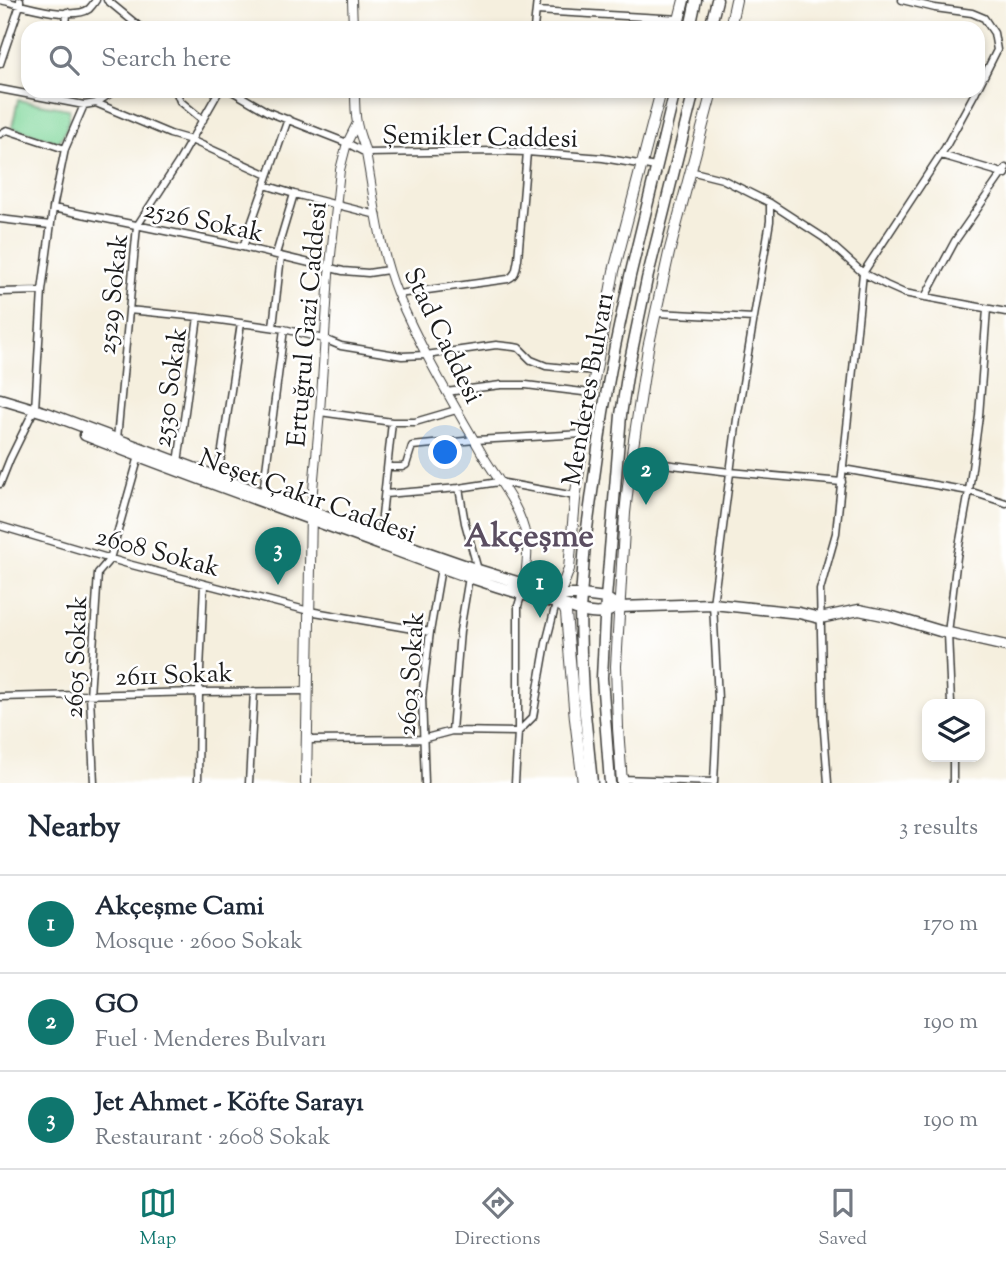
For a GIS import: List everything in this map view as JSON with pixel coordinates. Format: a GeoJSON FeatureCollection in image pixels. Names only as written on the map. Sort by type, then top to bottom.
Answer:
{"type":"FeatureCollection","features":[{"type":"Feature","properties":{"kind":"main road"},"geometry":{"type":"LineString","coordinates":[[679,21],[684,0]]}},
{"type":"Feature","properties":{"kind":"main road"},"geometry":{"type":"LineString","coordinates":[[692,21],[696,0]]}},
{"type":"Feature","properties":{"kind":"main road"},"geometry":{"type":"LineString","coordinates":[[712,21],[717,0]]}},
{"type":"Feature","properties":{"kind":"main road"},"geometry":{"type":"LineString","coordinates":[[732,21],[736,0]]}},
{"type":"Feature","properties":{"kind":"main road"},"geometry":{"type":"LineString","coordinates":[[583,783],[566,613],[558,599],[569,569],[575,496],[584,435],[614,271],[659,98]]}},
{"type":"Feature","properties":{"kind":"main road","name":"Menderes Bulvarı"},"geometry":{"type":"LineString","coordinates":[[592,783],[583,694],[580,611],[585,543],[603,412],[630,276],[673,98]]}},
{"type":"Feature","properties":{"kind":"main road","name":"Menderes Bulvarı"},"geometry":{"type":"LineString","coordinates":[[610,783],[602,678],[616,462],[628,370],[646,279],[692,98]]}},
{"type":"Feature","properties":{"kind":"main road"},"geometry":{"type":"LineString","coordinates":[[622,781],[617,666],[625,513],[631,460],[648,348],[669,253],[710,98]]}},
{"type":"Feature","properties":{"kind":"main road","name":"Neşet Çakır Caddesi"},"geometry":{"type":"LineString","coordinates":[[0,399],[139,456],[311,515],[380,535],[474,574],[558,599],[580,611],[605,613]]}},
{"type":"Feature","properties":{"kind":"main road","name":"Neşet Çakır Caddesi"},"geometry":{"type":"LineString","coordinates":[[0,404],[117,439],[262,493],[441,568],[474,574]]}},
{"type":"Feature","properties":{"kind":"main road","name":"Ertuğrul Gazi Caddesi"},"geometry":{"type":"LineString","coordinates":[[306,783],[311,515]]}},
{"type":"Feature","properties":{"kind":"main road","name":"Neşet Çakır Caddesi"},"geometry":{"type":"LineString","coordinates":[[558,599],[582,595],[606,598]]}},
{"type":"Feature","properties":{"kind":"main road"},"geometry":{"type":"LineString","coordinates":[[606,598],[619,607]]}},
{"type":"Feature","properties":{"kind":"main road"},"geometry":{"type":"LineString","coordinates":[[605,613],[619,607],[713,604],[799,613],[820,618],[859,610],[1006,646]]}},
{"type":"Feature","properties":{"kind":"street"},"geometry":{"type":"LineString","coordinates":[[1,0],[20,2],[53,12],[88,9],[96,0]]}},
{"type":"Feature","properties":{"kind":"street"},"geometry":{"type":"LineString","coordinates":[[107,0],[132,21]]}},
{"type":"Feature","properties":{"kind":"street"},"geometry":{"type":"LineString","coordinates":[[352,0],[353,21]]}},
{"type":"Feature","properties":{"kind":"street"},"geometry":{"type":"LineString","coordinates":[[535,21],[537,0]]}},
{"type":"Feature","properties":{"kind":"street"},"geometry":{"type":"LineString","coordinates":[[902,0],[972,13],[984,19],[994,33],[996,50],[985,73]]}},
{"type":"Feature","properties":{"kind":"street"},"geometry":{"type":"LineString","coordinates":[[0,64],[20,2]]}},
{"type":"Feature","properties":{"kind":"street"},"geometry":{"type":"LineString","coordinates":[[536,10],[657,21]]}},
{"type":"Feature","properties":{"kind":"street"},"geometry":{"type":"LineString","coordinates":[[66,21],[67,12]]}},
{"type":"Feature","properties":{"kind":"street"},"geometry":{"type":"LineString","coordinates":[[0,89],[21,93]]}},
{"type":"Feature","properties":{"kind":"street"},"geometry":{"type":"LineString","coordinates":[[49,98],[84,105],[96,103],[104,98]]}},
{"type":"Feature","properties":{"kind":"street"},"geometry":{"type":"LineString","coordinates":[[179,98],[203,120]]}},
{"type":"Feature","properties":{"kind":"street","name":"2529 Sokak"},"geometry":{"type":"LineString","coordinates":[[117,439],[137,226],[215,98]]}},
{"type":"Feature","properties":{"kind":"street","name":"Şemikler Caddesi"},"geometry":{"type":"LineString","coordinates":[[244,98],[268,112],[366,153],[527,152],[603,158],[656,167]]}},
{"type":"Feature","properties":{"kind":"street","name":"Stad Caddesi"},"geometry":{"type":"LineString","coordinates":[[355,98],[357,123],[366,153],[388,270],[426,355],[510,498],[526,535],[527,560],[523,589]]}},
{"type":"Feature","properties":{"kind":"street"},"geometry":{"type":"LineString","coordinates":[[828,783],[823,718],[820,590],[836,533],[863,273],[941,155],[973,98]]}},
{"type":"Feature","properties":{"kind":"street"},"geometry":{"type":"LineString","coordinates":[[96,103],[191,140],[268,175]]}},
{"type":"Feature","properties":{"kind":"street"},"geometry":{"type":"LineString","coordinates":[[0,485],[34,412],[52,208],[65,149],[84,105]]}},
{"type":"Feature","properties":{"kind":"street"},"geometry":{"type":"LineString","coordinates":[[243,247],[288,119]]}},
{"type":"Feature","properties":{"kind":"street","name":"Ertuğrul Gazi Caddesi"},"geometry":{"type":"LineString","coordinates":[[311,515],[340,170],[347,143],[357,123]]}},
{"type":"Feature","properties":{"kind":"street"},"geometry":{"type":"LineString","coordinates":[[0,134],[7,130],[65,149]]}},
{"type":"Feature","properties":{"kind":"street"},"geometry":{"type":"LineString","coordinates":[[398,294],[513,277],[516,273],[527,152]]}},
{"type":"Feature","properties":{"kind":"street"},"geometry":{"type":"LineString","coordinates":[[925,297],[955,241],[1005,171],[941,155]]}},
{"type":"Feature","properties":{"kind":"street"},"geometry":{"type":"LineString","coordinates":[[690,172],[722,179],[770,204],[824,238],[863,273],[904,293],[1006,312]]}},
{"type":"Feature","properties":{"kind":"street"},"geometry":{"type":"LineString","coordinates":[[265,185],[377,215]]}},
{"type":"Feature","properties":{"kind":"street"},"geometry":{"type":"LineString","coordinates":[[273,327],[278,255],[293,194]]}},
{"type":"Feature","properties":{"kind":"street"},"geometry":{"type":"LineString","coordinates":[[622,781],[714,782],[718,699],[713,604],[737,419],[770,221],[770,204]]}},
{"type":"Feature","properties":{"kind":"street","name":"2526 Sokak"},"geometry":{"type":"LineString","coordinates":[[52,208],[243,247],[343,271],[368,274],[388,270]]}},
{"type":"Feature","properties":{"kind":"street"},"geometry":{"type":"LineString","coordinates":[[0,219],[50,225]]}},
{"type":"Feature","properties":{"kind":"street"},"geometry":{"type":"LineString","coordinates":[[0,292],[43,291]]}},
{"type":"Feature","properties":{"kind":"street"},"geometry":{"type":"LineString","coordinates":[[951,699],[948,633],[979,416],[988,309]]}},
{"type":"Feature","properties":{"kind":"street"},"geometry":{"type":"LineString","coordinates":[[129,310],[273,327],[324,338],[341,346],[402,356],[496,345],[514,347],[519,348],[530,360],[545,366],[595,371]]}},
{"type":"Feature","properties":{"kind":"street"},"geometry":{"type":"LineString","coordinates":[[657,313],[754,318]]}},
{"type":"Feature","properties":{"kind":"street","name":"2530 Sokak"},"geometry":{"type":"LineString","coordinates":[[178,463],[198,317]]}},
{"type":"Feature","properties":{"kind":"street"},"geometry":{"type":"LineString","coordinates":[[218,477],[241,323]]}},
{"type":"Feature","properties":{"kind":"street"},"geometry":{"type":"LineString","coordinates":[[262,493],[284,329]]}},
{"type":"Feature","properties":{"kind":"street"},"geometry":{"type":"LineString","coordinates":[[446,392],[501,385],[526,385],[591,393]]}},
{"type":"Feature","properties":{"kind":"street"},"geometry":{"type":"LineString","coordinates":[[320,412],[392,422],[415,422],[456,410]]}},
{"type":"Feature","properties":{"kind":"street"},"geometry":{"type":"LineString","coordinates":[[380,535],[392,422]]}},
{"type":"Feature","properties":{"kind":"street"},"geometry":{"type":"LineString","coordinates":[[388,467],[407,466],[412,446],[584,435]]}},
{"type":"Feature","properties":{"kind":"street","name":"2605 Sokak"},"geometry":{"type":"LineString","coordinates":[[93,783],[90,696],[97,573],[110,559],[139,456]]}},
{"type":"Feature","properties":{"kind":"street"},"geometry":{"type":"LineString","coordinates":[[631,460],[842,482]]}},
{"type":"Feature","properties":{"kind":"street"},"geometry":{"type":"LineString","coordinates":[[843,469],[969,491],[1006,503]]}},
{"type":"Feature","properties":{"kind":"street"},"geometry":{"type":"LineString","coordinates":[[385,494],[499,482],[575,496]]}},
{"type":"Feature","properties":{"kind":"street"},"geometry":{"type":"LineString","coordinates":[[452,731],[460,631],[474,574],[459,488]]}},
{"type":"Feature","properties":{"kind":"street","name":"2608 Sokak"},"geometry":{"type":"LineString","coordinates":[[0,526],[110,559],[309,611],[430,632]]}},
{"type":"Feature","properties":{"kind":"street","name":"2603 Sokak"},"geometry":{"type":"LineString","coordinates":[[425,783],[422,697],[441,568]]}},
{"type":"Feature","properties":{"kind":"street"},"geometry":{"type":"LineString","coordinates":[[198,783],[204,583]]}},
{"type":"Feature","properties":{"kind":"street"},"geometry":{"type":"LineString","coordinates":[[515,783],[519,606],[523,589]]}},
{"type":"Feature","properties":{"kind":"street"},"geometry":{"type":"LineString","coordinates":[[307,740],[422,739],[452,731],[518,732],[533,717],[558,599]]}},
{"type":"Feature","properties":{"kind":"street"},"geometry":{"type":"LineString","coordinates":[[250,783],[254,691]]}},
{"type":"Feature","properties":{"kind":"street","name":"2611 Sokak"},"geometry":{"type":"LineString","coordinates":[[0,697],[308,691]]}},
{"type":"Feature","properties":{"kind":"street"},"geometry":{"type":"LineString","coordinates":[[953,762],[953,783]]}},
{"type":"Feature","properties":{"kind":"green space"},"geometry":{"type":"Polygon","coordinates":[[[18,100],[69,109],[67,127],[58,142],[12,127],[18,100]]]}},
{"type":"Feature","properties":{"kind":"place","name":"GO"},"geometry":{"type":"Point","coordinates":[646,505]}},
{"type":"Feature","properties":{"kind":"place","name":"Jet Ahmet - Köfte Sarayı"},"geometry":{"type":"Point","coordinates":[278,585]}},
{"type":"Feature","properties":{"kind":"place","name":"Akçeşme Cami"},"geometry":{"type":"Point","coordinates":[540,618]}},
{"type":"Feature","properties":{"kind":"district","name":"Akçeşme"},"geometry":{"type":"Point","coordinates":[529,534]}}]}
